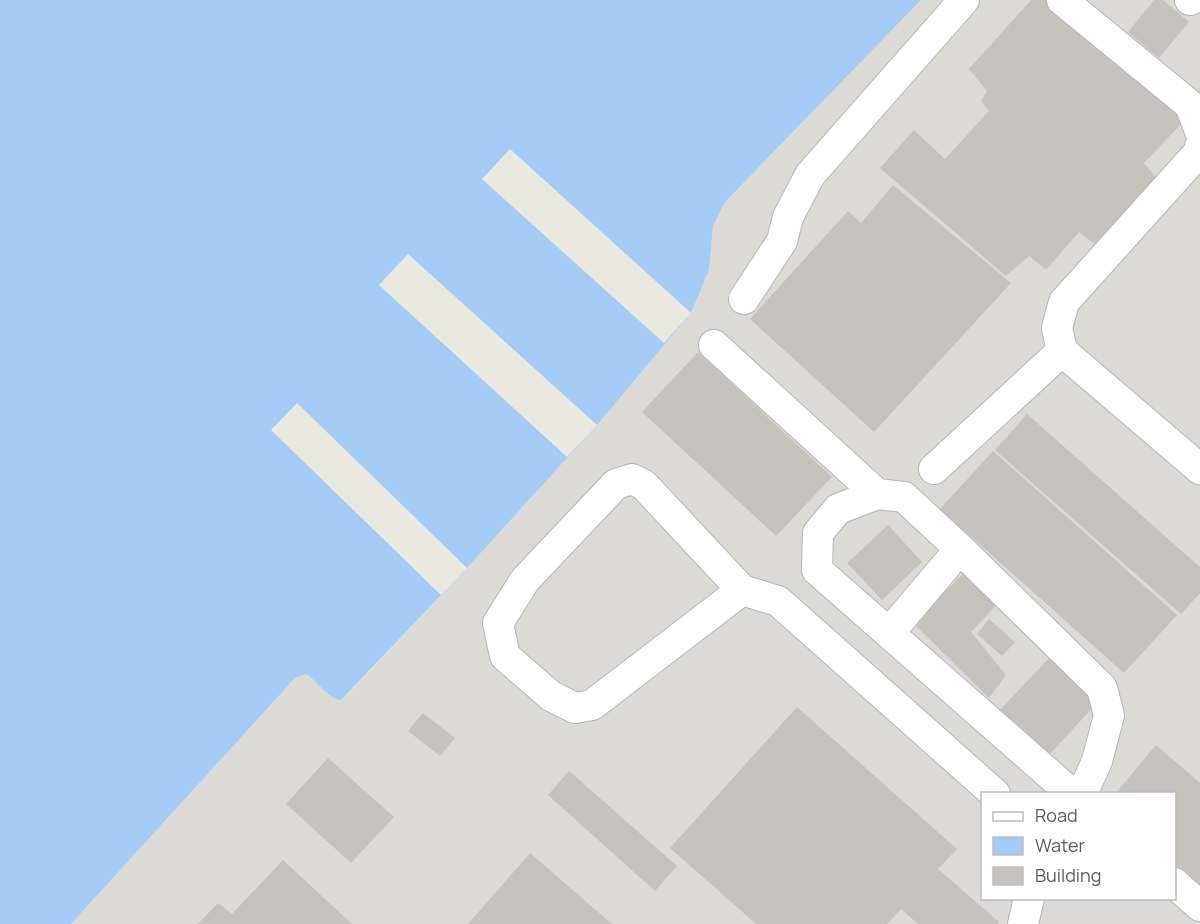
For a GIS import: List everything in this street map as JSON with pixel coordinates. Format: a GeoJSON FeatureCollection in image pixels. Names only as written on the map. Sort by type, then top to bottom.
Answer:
{"type":"FeatureCollection","features":[{"type":"Feature","properties":{"kind":"lane"},"geometry":{"type":"LineString","coordinates":[[744,299],[782,241],[788,217],[810,175],[964,0]]}},
{"type":"Feature","properties":{"kind":"lane"},"geometry":{"type":"LineString","coordinates":[[1062,0],[1190,105],[1200,131]]}},
{"type":"Feature","properties":{"kind":"lane"},"geometry":{"type":"LineString","coordinates":[[1200,146],[1199,152],[1064,302],[1057,328],[1062,351],[1200,469]]}},
{"type":"Feature","properties":{"kind":"lane"},"geometry":{"type":"LineString","coordinates":[[714,345],[877,494]]}},
{"type":"Feature","properties":{"kind":"lane"},"geometry":{"type":"LineString","coordinates":[[934,469],[1062,351]]}},
{"type":"Feature","properties":{"kind":"lane"},"geometry":{"type":"LineString","coordinates":[[742,590],[592,705],[575,708],[551,696],[505,656],[498,623],[525,580],[616,484],[632,479],[644,485],[742,590],[778,601],[993,792]]}},
{"type":"Feature","properties":{"kind":"lane"},"geometry":{"type":"LineString","coordinates":[[1070,792],[817,570],[818,533],[838,508],[877,494],[904,497],[1102,688],[1109,715],[1097,761],[1083,792]]}},
{"type":"Feature","properties":{"kind":"lane"},"geometry":{"type":"LineString","coordinates":[[889,633],[960,549]]}},
{"type":"Feature","properties":{"kind":"lane"},"geometry":{"type":"LineString","coordinates":[[1176,885],[1200,906]]}},
{"type":"Feature","properties":{"kind":"lane"},"geometry":{"type":"LineString","coordinates":[[1023,924],[1029,900]]}},
{"type":"Feature","properties":{"kind":"shaded area"},"geometry":{"type":"Polygon","coordinates":[[[921,0],[1200,0],[1200,924],[71,924],[295,678],[306,674],[347,695],[467,568],[597,425],[691,313],[709,270],[713,226],[725,202],[921,0]]]}},
{"type":"Feature","properties":{"kind":"water"},"geometry":{"type":"Polygon","coordinates":[[[0,0],[921,0],[725,202],[713,226],[709,270],[691,313],[597,425],[467,568],[341,700],[331,696],[306,674],[295,678],[71,924],[0,924],[0,0]]]}},
{"type":"Feature","properties":{"kind":"pier"},"geometry":{"type":"Polygon","coordinates":[[[510,149],[691,313],[664,343],[482,179],[510,149]]]}},
{"type":"Feature","properties":{"kind":"pier"},"geometry":{"type":"Polygon","coordinates":[[[408,254],[597,425],[567,457],[379,285],[408,254]]]}},
{"type":"Feature","properties":{"kind":"pier"},"geometry":{"type":"Polygon","coordinates":[[[297,403],[467,568],[441,595],[271,430],[297,403]]]}},
{"type":"Feature","properties":{"kind":"building"},"geometry":{"type":"Polygon","coordinates":[[[1031,0],[1052,0],[1187,118],[1144,163],[1156,178],[1097,246],[1079,232],[1046,270],[1029,256],[1006,276],[880,168],[914,130],[945,159],[989,111],[981,101],[987,91],[969,69],[1031,0]]]}},
{"type":"Feature","properties":{"kind":"building"},"geometry":{"type":"Polygon","coordinates":[[[1154,0],[1163,0],[1189,22],[1159,58],[1128,32],[1154,0]]]}},
{"type":"Feature","properties":{"kind":"building"},"geometry":{"type":"Polygon","coordinates":[[[893,185],[1011,283],[874,432],[750,319],[848,211],[861,223],[893,185]]]}},
{"type":"Feature","properties":{"kind":"building"},"geometry":{"type":"Polygon","coordinates":[[[698,352],[832,477],[776,536],[642,412],[698,352]]]}},
{"type":"Feature","properties":{"kind":"building"},"geometry":{"type":"Polygon","coordinates":[[[1027,414],[1200,567],[1200,593],[1181,614],[995,450],[1027,414]]]}},
{"type":"Feature","properties":{"kind":"building"},"geometry":{"type":"Polygon","coordinates":[[[993,451],[1177,615],[1124,673],[940,509],[993,451]]]}},
{"type":"Feature","properties":{"kind":"building"},"geometry":{"type":"Polygon","coordinates":[[[888,525],[922,562],[882,600],[847,563],[888,525]]]}},
{"type":"Feature","properties":{"kind":"building"},"geometry":{"type":"Polygon","coordinates":[[[969,568],[1003,598],[971,632],[1006,675],[989,698],[913,623],[969,568]]]}},
{"type":"Feature","properties":{"kind":"building"},"geometry":{"type":"Polygon","coordinates":[[[989,619],[1015,642],[1002,656],[977,634],[989,619]]]}},
{"type":"Feature","properties":{"kind":"building"},"geometry":{"type":"Polygon","coordinates":[[[1050,657],[1098,702],[1048,756],[999,711],[1050,657]]]}},
{"type":"Feature","properties":{"kind":"building"},"geometry":{"type":"Polygon","coordinates":[[[797,707],[957,849],[938,869],[999,922],[998,924],[918,924],[901,909],[887,924],[756,924],[670,848],[797,707]]]}},
{"type":"Feature","properties":{"kind":"building"},"geometry":{"type":"Polygon","coordinates":[[[423,713],[455,738],[440,756],[408,731],[423,713]]]}},
{"type":"Feature","properties":{"kind":"building"},"geometry":{"type":"Polygon","coordinates":[[[1156,745],[1200,783],[1200,888],[1176,868],[1176,792],[1117,792],[1156,745]]]}},
{"type":"Feature","properties":{"kind":"building"},"geometry":{"type":"Polygon","coordinates":[[[328,758],[394,817],[351,863],[286,804],[328,758]]]}},
{"type":"Feature","properties":{"kind":"building"},"geometry":{"type":"Polygon","coordinates":[[[569,771],[677,866],[655,891],[548,795],[569,771]]]}},
{"type":"Feature","properties":{"kind":"building"},"geometry":{"type":"Polygon","coordinates":[[[530,853],[612,924],[468,924],[530,853]]]}},
{"type":"Feature","properties":{"kind":"building"},"geometry":{"type":"Polygon","coordinates":[[[283,860],[352,924],[198,924],[218,903],[232,914],[283,860]]]}}]}
